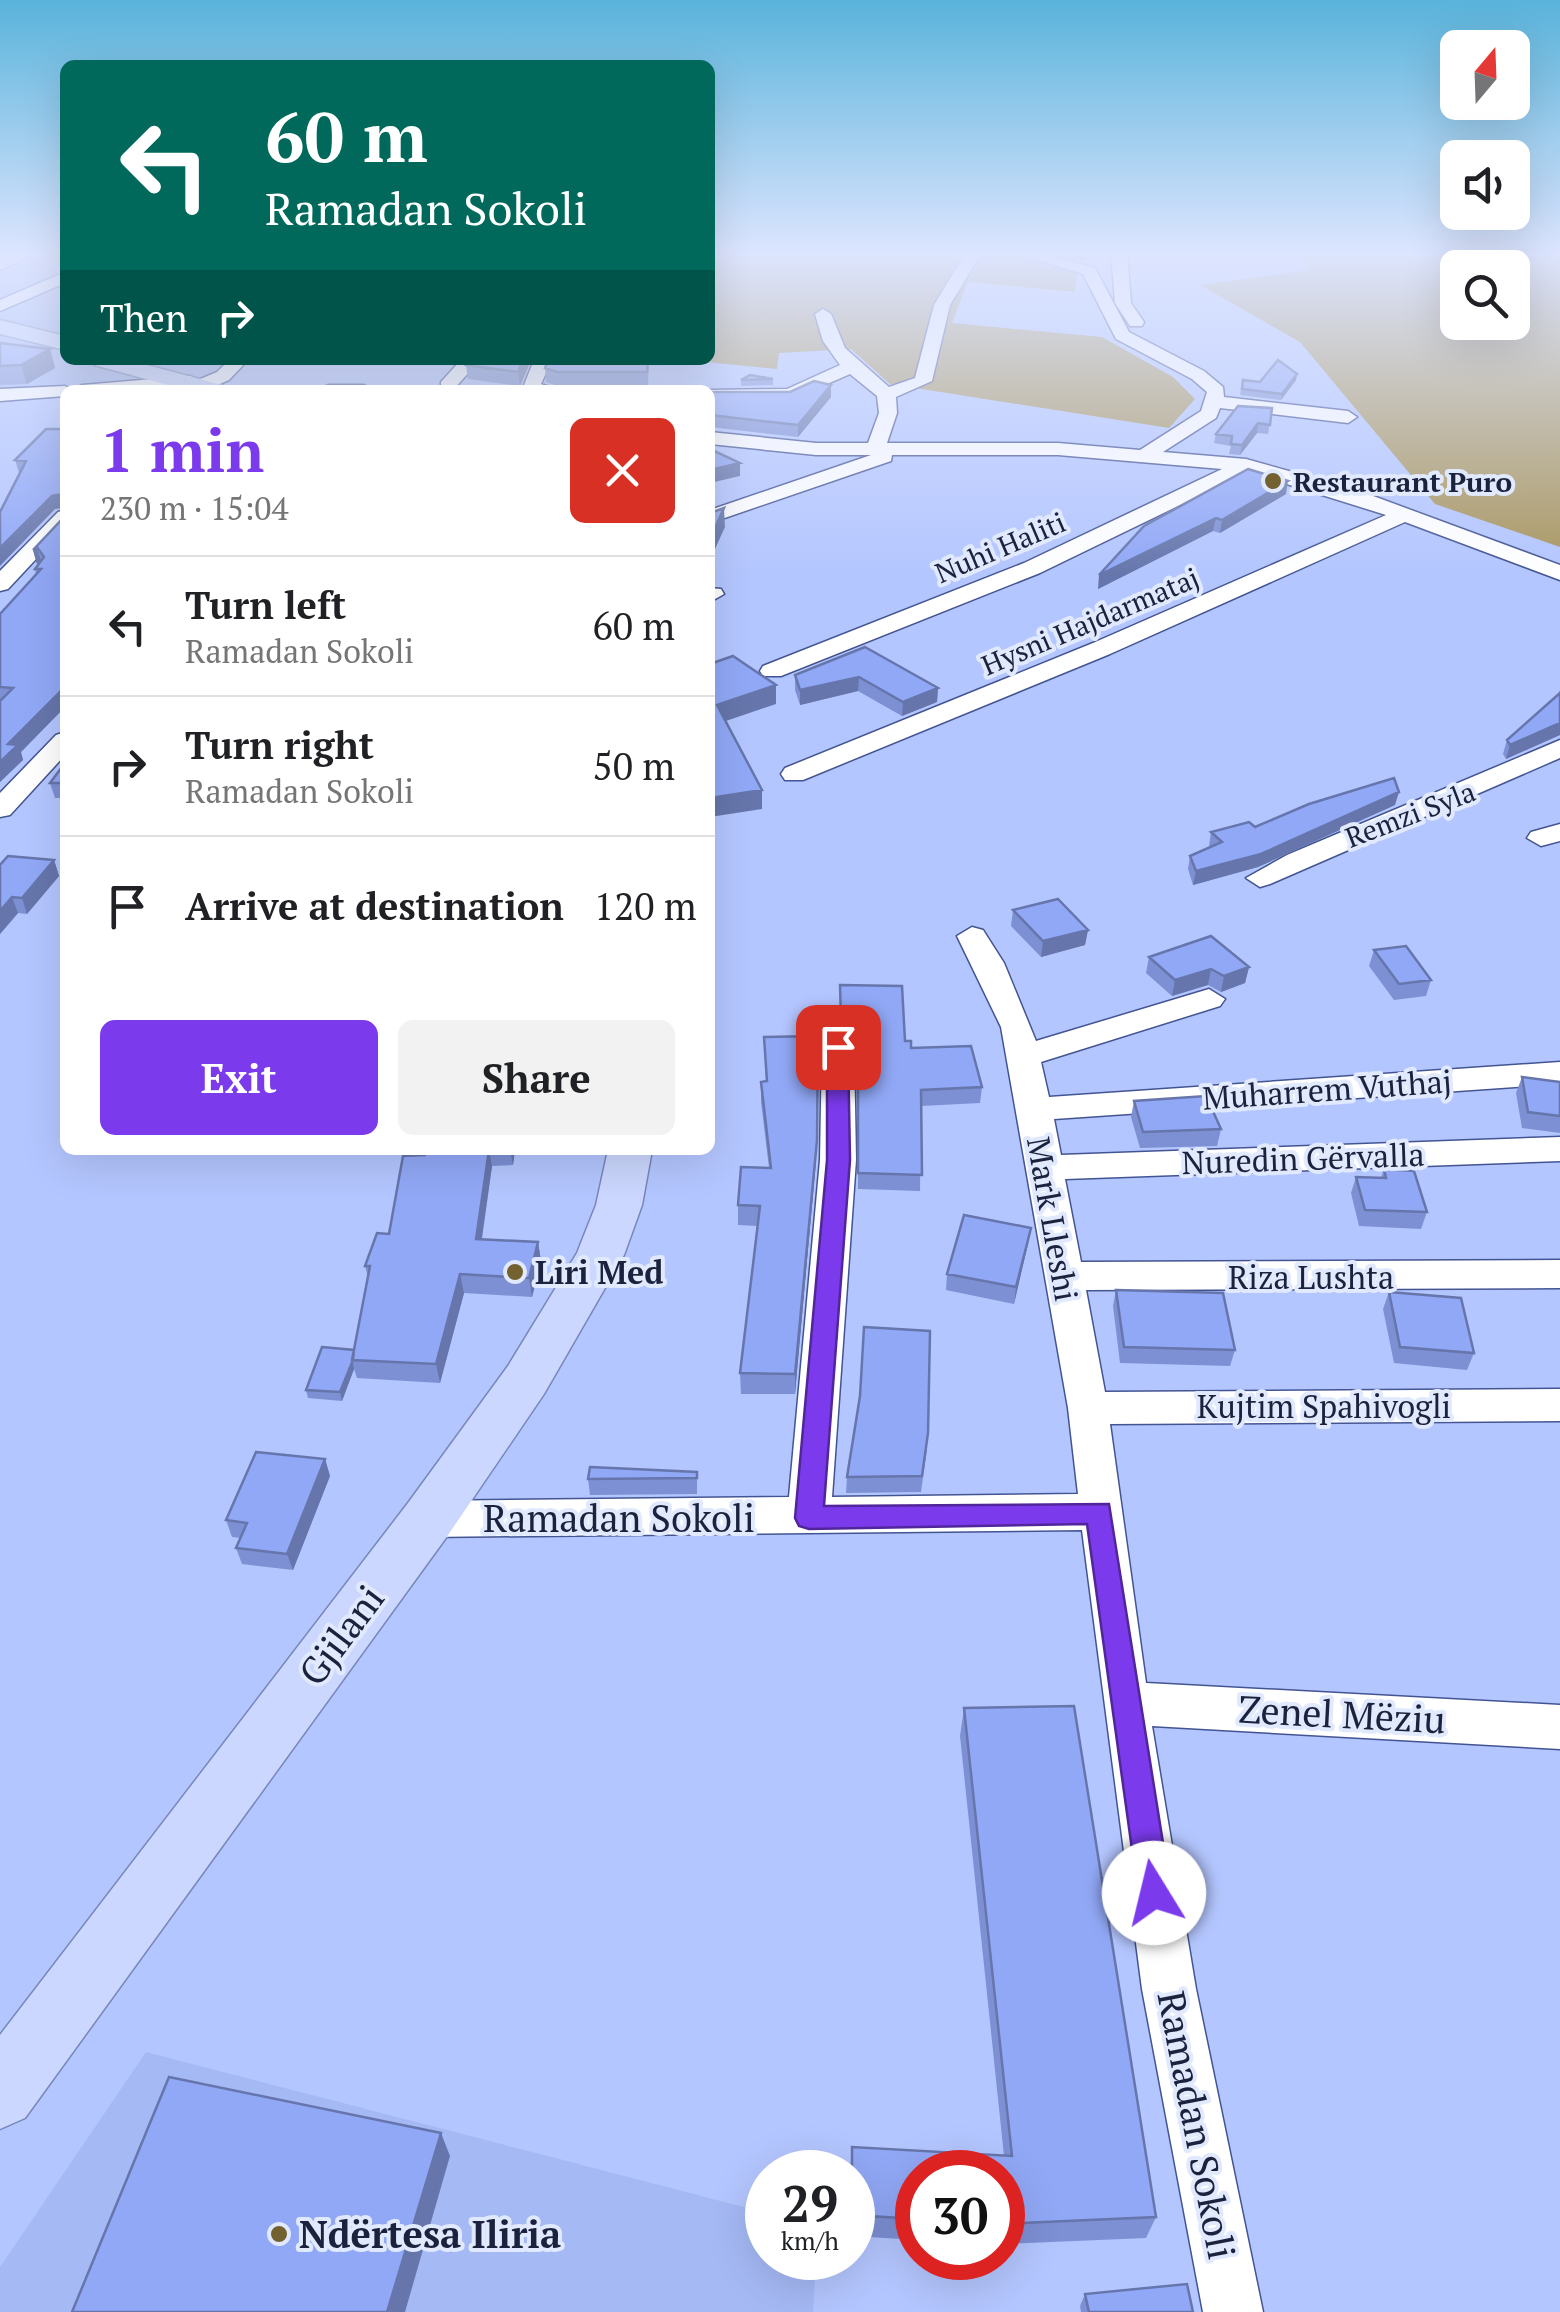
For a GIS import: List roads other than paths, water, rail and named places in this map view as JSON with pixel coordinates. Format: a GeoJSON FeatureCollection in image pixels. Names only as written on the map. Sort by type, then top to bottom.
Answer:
{"type":"FeatureCollection","features":[{"type":"Feature","properties":{"kind":"main road"},"geometry":{"type":"LineString","coordinates":[[128,365],[196,385]]}},
{"type":"Feature","properties":{"kind":"main road","name":"Gjilani"},"geometry":{"type":"LineString","coordinates":[[0,2093],[428,1519],[576,1302],[619,1205],[629,1155]]}},
{"type":"Feature","properties":{"kind":"street"},"geometry":{"type":"LineString","coordinates":[[845,360],[886,394],[888,413],[876,448]]}},
{"type":"Feature","properties":{"kind":"street"},"geometry":{"type":"LineString","coordinates":[[886,394],[923,381],[928,360]]}},
{"type":"Feature","properties":{"kind":"street"},"geometry":{"type":"LineString","coordinates":[[1148,454],[1198,423],[1216,402],[1217,391],[1209,382],[1168,360]]}},
{"type":"Feature","properties":{"kind":"street"},"geometry":{"type":"LineString","coordinates":[[1172,360],[1176,364]]}},
{"type":"Feature","properties":{"kind":"street"},"geometry":{"type":"LineString","coordinates":[[201,385],[223,376],[233,365]]}},
{"type":"Feature","properties":{"kind":"street"},"geometry":{"type":"LineString","coordinates":[[448,385],[466,365]]}},
{"type":"Feature","properties":{"kind":"street"},"geometry":{"type":"LineString","coordinates":[[715,395],[790,394],[850,367]]}},
{"type":"Feature","properties":{"kind":"street"},"geometry":{"type":"LineString","coordinates":[[2,396],[60,391]]}},
{"type":"Feature","properties":{"kind":"street"},"geometry":{"type":"LineString","coordinates":[[1216,402],[1348,417]]}},
{"type":"Feature","properties":{"kind":"street"},"geometry":{"type":"LineString","coordinates":[[715,439],[816,449],[908,447],[1148,454],[1246,465],[1405,514],[1560,572]]}},
{"type":"Feature","properties":{"kind":"street"},"geometry":{"type":"LineString","coordinates":[[715,514],[772,493],[801,488],[908,447]]}},
{"type":"Feature","properties":{"kind":"street","name":"Nuhi Haliti"},"geometry":{"type":"LineString","coordinates":[[772,671],[1032,568],[1246,465]]}},
{"type":"Feature","properties":{"kind":"street","name":"Hysni Hajdarmataj"},"geometry":{"type":"LineString","coordinates":[[794,774],[1135,631],[1248,588],[1405,514]]}},
{"type":"Feature","properties":{"kind":"street"},"geometry":{"type":"LineString","coordinates":[[0,584],[60,521]]}},
{"type":"Feature","properties":{"kind":"street"},"geometry":{"type":"LineString","coordinates":[[0,810],[60,745]]}},
{"type":"Feature","properties":{"kind":"street","name":"Remzi Syla"},"geometry":{"type":"LineString","coordinates":[[1260,878],[1337,842],[1503,778],[1560,748]]}},
{"type":"Feature","properties":{"kind":"street","name":"Mark Lleshi"},"geometry":{"type":"LineString","coordinates":[[972,936],[1002,990],[1024,1056],[1088,1408],[1100,1512]]}},
{"type":"Feature","properties":{"kind":"street"},"geometry":{"type":"LineString","coordinates":[[1024,1056],[1209,999]]}},
{"type":"Feature","properties":{"kind":"street"},"geometry":{"type":"LineString","coordinates":[[809,1518],[838,1160],[838,1047]]}},
{"type":"Feature","properties":{"kind":"street","name":"Muharrem Vuthaj"},"geometry":{"type":"LineString","coordinates":[[1034,1109],[1560,1073]]}},
{"type":"Feature","properties":{"kind":"street","name":"Nuredin Gërvalla"},"geometry":{"type":"LineString","coordinates":[[1046,1168],[1560,1149]]}},
{"type":"Feature","properties":{"kind":"street","name":"Riza Lushta"},"geometry":{"type":"LineString","coordinates":[[1062,1276],[1560,1274]]}},
{"type":"Feature","properties":{"kind":"street","name":"Kujtim Spahivogli"},"geometry":{"type":"LineString","coordinates":[[1088,1408],[1560,1405]]}},
{"type":"Feature","properties":{"kind":"street","name":"Ramadan Sokoli"},"geometry":{"type":"LineString","coordinates":[[428,1519],[1100,1512],[1169,1989],[1233,2312]]}},
{"type":"Feature","properties":{"kind":"street","name":"Zenel Mëziu"},"geometry":{"type":"LineString","coordinates":[[1125,1703],[1560,1727]]}},
{"type":"Feature","properties":{"kind":"place","name":"Restaurant Puro"},"geometry":{"type":"Point","coordinates":[1273,481]}},
{"type":"Feature","properties":{"kind":"place","name":"Liri Med"},"geometry":{"type":"Point","coordinates":[515,1272]}},
{"type":"Feature","properties":{"kind":"place","name":"Ndërtesa Iliria"},"geometry":{"type":"Point","coordinates":[279,2234]}}]}
